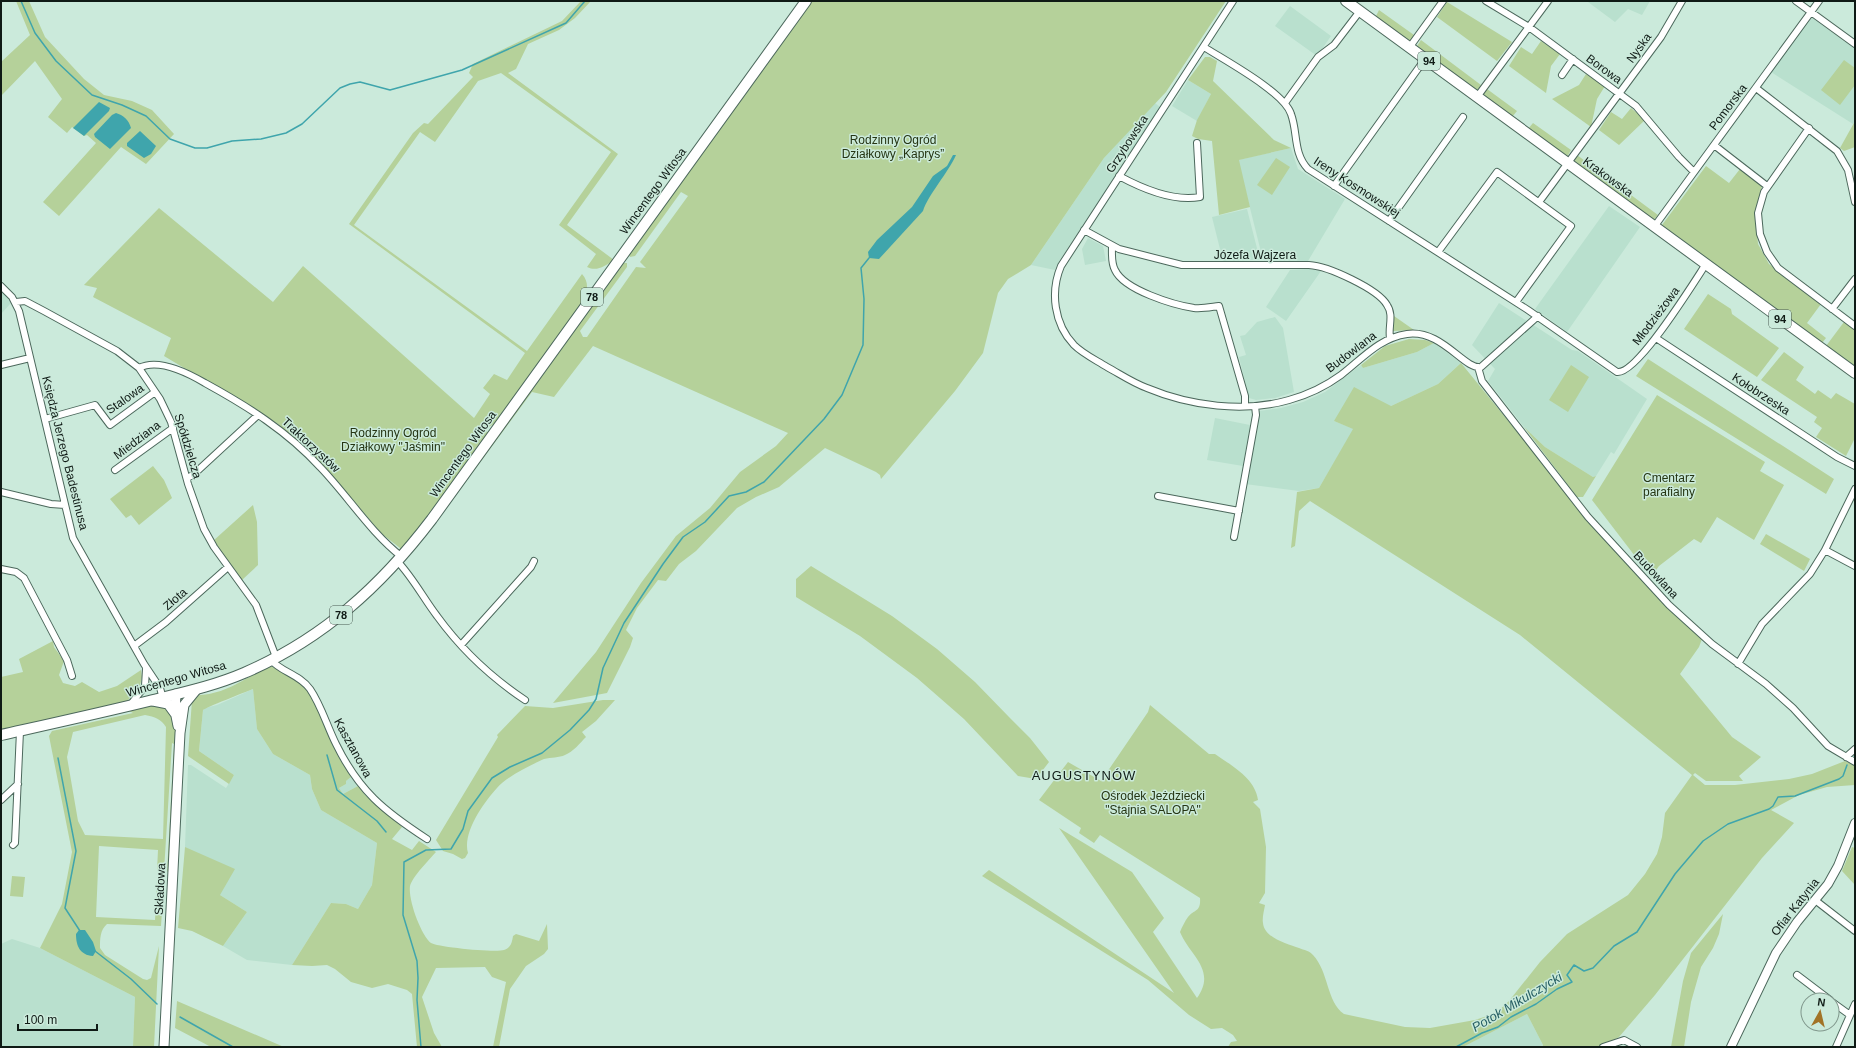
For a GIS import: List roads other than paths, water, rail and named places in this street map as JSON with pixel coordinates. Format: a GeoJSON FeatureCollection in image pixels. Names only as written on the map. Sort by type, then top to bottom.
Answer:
{"type":"FeatureCollection","features":[{"type":"Feature","properties":{"kind":"main road","name":"Wincentego Witosa"},"geometry":{"type":"LineString","coordinates":[[1,735],[154,700],[197,689],[240,674],[274,658],[306,640],[340,616],[374,587],[400,559],[432,519],[806,1]]}},
{"type":"Feature","properties":{"kind":"main road","name":"Krakowska"},"geometry":{"type":"LineString","coordinates":[[1346,1],[1855,373]]}},
{"type":"Feature","properties":{"kind":"main road","name":"Składowa"},"geometry":{"type":"LineString","coordinates":[[179,716],[185,702],[197,689]]}},
{"type":"Feature","properties":{"kind":"main road","name":"Składowa"},"geometry":{"type":"LineString","coordinates":[[164,1047],[180,733],[176,694]]}},
{"type":"Feature","properties":{"kind":"main road"},"geometry":{"type":"LineString","coordinates":[[154,700],[168,704],[179,716]]}},
{"type":"Feature","properties":{"kind":"street","name":"Grzybowska"},"geometry":{"type":"LineString","coordinates":[[1055,305],[1058,273],[1064,259],[1234,1]]}},
{"type":"Feature","properties":{"kind":"street"},"geometry":{"type":"LineString","coordinates":[[1410,48],[1443,1]]}},
{"type":"Feature","properties":{"kind":"street","name":"Borowa"},"geometry":{"type":"LineString","coordinates":[[1486,1],[1529,27],[1636,106],[1679,157],[1694,172]]}},
{"type":"Feature","properties":{"kind":"street"},"geometry":{"type":"LineString","coordinates":[[1477,97],[1548,1]]}},
{"type":"Feature","properties":{"kind":"street","name":"Nyska"},"geometry":{"type":"LineString","coordinates":[[1539,202],[1665,32],[1682,1]]}},
{"type":"Feature","properties":{"kind":"street"},"geometry":{"type":"LineString","coordinates":[[1796,1],[1855,44]]}},
{"type":"Feature","properties":{"kind":"street","name":"Pomorska"},"geometry":{"type":"LineString","coordinates":[[1654,227],[1819,1]]}},
{"type":"Feature","properties":{"kind":"street"},"geometry":{"type":"LineString","coordinates":[[1204,46],[1286,103],[1318,57],[1334,45],[1360,12]]}},
{"type":"Feature","properties":{"kind":"street"},"geometry":{"type":"LineString","coordinates":[[1334,186],[1425,59]]}},
{"type":"Feature","properties":{"kind":"street"},"geometry":{"type":"LineString","coordinates":[[1562,74],[1573,60]]}},
{"type":"Feature","properties":{"kind":"street"},"geometry":{"type":"LineString","coordinates":[[1756,88],[1838,151],[1848,170],[1855,202]]}},
{"type":"Feature","properties":{"kind":"street","name":"Ireny Kosmowskiej"},"geometry":{"type":"LineString","coordinates":[[1286,103],[1291,113],[1297,149],[1303,164],[1308,169],[1538,316]]}},
{"type":"Feature","properties":{"kind":"street"},"geometry":{"type":"LineString","coordinates":[[1389,221],[1463,117]]}},
{"type":"Feature","properties":{"kind":"street"},"geometry":{"type":"LineString","coordinates":[[1809,128],[1767,186],[1761,200],[1757,218],[1760,234],[1766,252],[1778,268],[1855,326]]}},
{"type":"Feature","properties":{"kind":"street"},"geometry":{"type":"LineString","coordinates":[[1119,176],[1144,189],[1169,196],[1200,197],[1197,143]]}},
{"type":"Feature","properties":{"kind":"street"},"geometry":{"type":"LineString","coordinates":[[1714,145],[1767,186]]}},
{"type":"Feature","properties":{"kind":"street"},"geometry":{"type":"LineString","coordinates":[[1438,252],[1497,172],[1571,226],[1516,302]]}},
{"type":"Feature","properties":{"kind":"street","name":"Józefa Wajzera"},"geometry":{"type":"LineString","coordinates":[[1084,230],[1112,246],[1148,257],[1188,266],[1309,265],[1330,269],[1354,281],[1384,300],[1390,312],[1390,338]]}},
{"type":"Feature","properties":{"kind":"street"},"geometry":{"type":"LineString","coordinates":[[1112,246],[1115,272],[1123,280],[1155,298],[1194,308],[1218,306],[1245,396],[1245,406]]}},
{"type":"Feature","properties":{"kind":"street","name":"Młodzieżowa"},"geometry":{"type":"LineString","coordinates":[[1538,316],[1619,372],[1629,367],[1656,338],[1706,264]]}},
{"type":"Feature","properties":{"kind":"street"},"geometry":{"type":"LineString","coordinates":[[1832,308],[1855,279]]}},
{"type":"Feature","properties":{"kind":"street","name":"Księdza Jerzego Badestinusa"},"geometry":{"type":"LineString","coordinates":[[1,286],[16,302],[76,544],[144,664],[158,685],[162,694],[154,700],[144,696],[147,678],[144,664]]}},
{"type":"Feature","properties":{"kind":"street","name":"Spółdzielcza"},"geometry":{"type":"LineString","coordinates":[[16,302],[25,302],[44,310],[116,351],[138,368],[166,410],[173,428],[186,478],[204,529],[256,605],[274,658]]}},
{"type":"Feature","properties":{"kind":"street","name":"Budowlana"},"geometry":{"type":"LineString","coordinates":[[1055,305],[1062,328],[1074,344],[1092,358],[1137,384],[1158,392],[1194,402],[1255,406],[1290,400],[1309,394],[1339,377],[1375,347],[1390,338],[1408,334],[1426,335],[1435,338],[1478,368],[1481,379],[1596,526],[1687,623],[1738,664],[1766,684],[1793,708],[1824,742],[1855,762]]}},
{"type":"Feature","properties":{"kind":"street"},"geometry":{"type":"LineString","coordinates":[[1478,368],[1487,363],[1538,316]]}},
{"type":"Feature","properties":{"kind":"street","name":"Kołobrzeska"},"geometry":{"type":"LineString","coordinates":[[1656,338],[1831,453],[1855,466]]}},
{"type":"Feature","properties":{"kind":"street"},"geometry":{"type":"LineString","coordinates":[[1,365],[30,358]]}},
{"type":"Feature","properties":{"kind":"street","name":"Traktorzystów"},"geometry":{"type":"LineString","coordinates":[[138,368],[150,366],[181,370],[258,415],[283,432],[317,463],[400,559],[440,621],[461,645],[506,686],[526,700]]}},
{"type":"Feature","properties":{"kind":"street","name":"Stalowa"},"geometry":{"type":"LineString","coordinates":[[45,419],[95,405],[110,425],[155,392]]}},
{"type":"Feature","properties":{"kind":"street"},"geometry":{"type":"LineString","coordinates":[[1234,536],[1256,415],[1255,406]]}},
{"type":"Feature","properties":{"kind":"street"},"geometry":{"type":"LineString","coordinates":[[186,478],[193,475],[258,415]]}},
{"type":"Feature","properties":{"kind":"street","name":"Miedziana"},"geometry":{"type":"LineString","coordinates":[[115,470],[173,428]]}},
{"type":"Feature","properties":{"kind":"street"},"geometry":{"type":"LineString","coordinates":[[1738,664],[1762,624],[1810,574],[1825,550],[1855,489]]}},
{"type":"Feature","properties":{"kind":"street"},"geometry":{"type":"LineString","coordinates":[[1,492],[52,504],[65,504]]}},
{"type":"Feature","properties":{"kind":"street"},"geometry":{"type":"LineString","coordinates":[[1158,496],[1239,511]]}},
{"type":"Feature","properties":{"kind":"street"},"geometry":{"type":"LineString","coordinates":[[1825,550],[1855,566]]}},
{"type":"Feature","properties":{"kind":"street"},"geometry":{"type":"LineString","coordinates":[[461,645],[531,567],[534,561]]}},
{"type":"Feature","properties":{"kind":"street","name":"Złota"},"geometry":{"type":"LineString","coordinates":[[134,646],[166,622],[228,566]]}},
{"type":"Feature","properties":{"kind":"street"},"geometry":{"type":"LineString","coordinates":[[1,569],[16,572],[24,578],[67,660],[72,676]]}},
{"type":"Feature","properties":{"kind":"street","name":"Kasztanowa"},"geometry":{"type":"LineString","coordinates":[[274,658],[298,677],[311,690],[336,744],[355,778],[363,789],[395,817],[427,839]]}},
{"type":"Feature","properties":{"kind":"street","name":"Księdza Jerzego Badestinusa"},"geometry":{"type":"LineString","coordinates":[[158,685],[167,691],[176,694]]}},
{"type":"Feature","properties":{"kind":"street"},"geometry":{"type":"LineString","coordinates":[[127,706],[134,702],[144,689]]}},
{"type":"Feature","properties":{"kind":"street"},"geometry":{"type":"LineString","coordinates":[[13,845],[15,843],[20,731]]}},
{"type":"Feature","properties":{"kind":"street"},"geometry":{"type":"LineString","coordinates":[[1846,757],[1855,749]]}},
{"type":"Feature","properties":{"kind":"street"},"geometry":{"type":"LineString","coordinates":[[1,800],[18,784]]}},
{"type":"Feature","properties":{"kind":"street","name":"Ofiar Katynia"},"geometry":{"type":"LineString","coordinates":[[1731,1047],[1776,953],[1797,922],[1833,875],[1855,823]]}},
{"type":"Feature","properties":{"kind":"street"},"geometry":{"type":"LineString","coordinates":[[1815,900],[1855,931]]}},
{"type":"Feature","properties":{"kind":"street"},"geometry":{"type":"LineString","coordinates":[[1797,975],[1819,992]]}},
{"type":"Feature","properties":{"kind":"street"},"geometry":{"type":"LineString","coordinates":[[1836,1047],[1855,1004]]}},
{"type":"Feature","properties":{"kind":"street"},"geometry":{"type":"LineString","coordinates":[[1840,1008],[1850,1015]]}},
{"type":"Feature","properties":{"kind":"street"},"geometry":{"type":"LineString","coordinates":[[1603,1047],[1621,1040],[1626,1040],[1637,1047]]}},
{"type":"Feature","properties":{"kind":"water"},"geometry":{"type":"Polygon","coordinates":[[[99,102],[110,108],[109,111],[84,136],[73,128],[99,102]]]}},
{"type":"Feature","properties":{"kind":"water"},"geometry":{"type":"Polygon","coordinates":[[[116,113],[125,118],[131,128],[110,149],[95,137],[94,134],[112,115],[116,113]]]}},
{"type":"Feature","properties":{"kind":"water"},"geometry":{"type":"Polygon","coordinates":[[[140,131],[156,146],[151,154],[144,158],[127,146],[127,143],[140,131]]]}},
{"type":"Feature","properties":{"kind":"water"},"geometry":{"type":"Polygon","coordinates":[[[953,155],[956,155],[929,198],[923,211],[879,259],[869,258],[868,252],[877,240],[912,207],[933,176],[947,166],[953,155]]]}},
{"type":"Feature","properties":{"kind":"water"},"geometry":{"type":"Polygon","coordinates":[[[79,930],[85,930],[93,942],[96,951],[93,956],[82,952],[78,946],[76,934],[79,930]]]}},
{"type":"Feature","properties":{"kind":"waterway"},"geometry":{"type":"LineString","coordinates":[[21,1],[35,33],[56,61],[92,95],[122,105],[146,116],[170,139],[195,148],[207,148],[232,141],[261,139],[286,133],[302,124],[340,88],[350,84],[360,82],[390,90],[462,70],[566,23],[585,1]]}},
{"type":"Feature","properties":{"kind":"waterway"},"geometry":{"type":"LineString","coordinates":[[421,1047],[417,1000],[417,961],[403,915],[404,862],[426,850],[451,849],[463,829],[468,811],[492,778],[510,767],[542,753],[570,730],[589,710],[596,699],[603,668],[624,623],[663,564],[683,537],[705,522],[729,496],[746,492],[764,482],[824,419],[842,395],[863,345],[864,299],[861,268],[869,258]]}},
{"type":"Feature","properties":{"kind":"waterway"},"geometry":{"type":"LineString","coordinates":[[327,755],[337,790],[377,821],[386,832]]}},
{"type":"Feature","properties":{"kind":"waterway"},"geometry":{"type":"LineString","coordinates":[[58,758],[76,851],[65,908],[80,931]]}},
{"type":"Feature","properties":{"kind":"waterway","name":"Potok Mikulczycki"},"geometry":{"type":"LineString","coordinates":[[1456,1047],[1482,1033],[1498,1027],[1511,1017],[1536,1004],[1557,989],[1572,982],[1567,975],[1574,965],[1584,971],[1593,968],[1614,946],[1637,932],[1675,874],[1703,841],[1728,824],[1769,809],[1773,806],[1778,797],[1795,796],[1839,779],[1843,776],[1847,765]]}},
{"type":"Feature","properties":{"kind":"waterway"},"geometry":{"type":"LineString","coordinates":[[95,951],[131,979],[157,1004]]}},
{"type":"Feature","properties":{"kind":"waterway"},"geometry":{"type":"LineString","coordinates":[[180,1017],[233,1047]]}},
{"type":"Feature","properties":{"kind":"district","name":"AUGUSTYNÓW"},"geometry":{"type":"Point","coordinates":[1084,775]}},
{"type":"Feature","properties":{"kind":"park label","name":"Rodzinny Ogród Działkowy „Kaprys”"},"geometry":{"type":"Point","coordinates":[893,147]}},
{"type":"Feature","properties":{"kind":"park label","name":"Rodzinny Ogród Działkowy \"Jaśmin\""},"geometry":{"type":"Point","coordinates":[393,440]}},
{"type":"Feature","properties":{"kind":"park label","name":"Cmentarz parafialny"},"geometry":{"type":"Point","coordinates":[1669,485]}},
{"type":"Feature","properties":{"kind":"park label","name":"Ośrodek Jeżdziecki \"Stajnia SALOPA\""},"geometry":{"type":"Point","coordinates":[1153,803]}}]}
